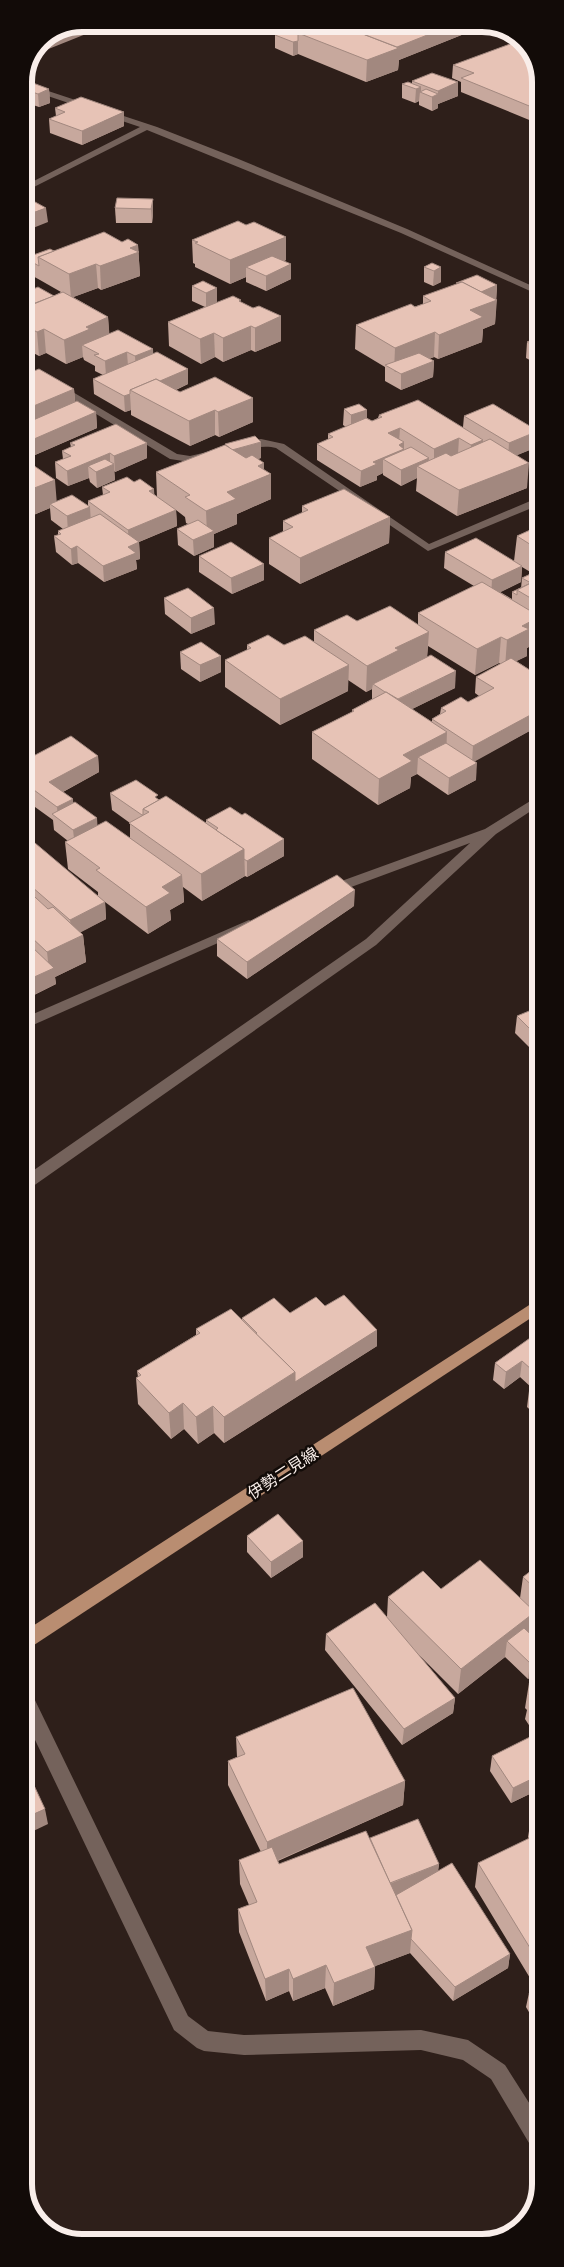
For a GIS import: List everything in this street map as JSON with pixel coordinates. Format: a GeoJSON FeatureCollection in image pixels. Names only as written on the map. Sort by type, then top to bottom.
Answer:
{"type":"FeatureCollection","features":[{"type":"Feature","properties":{"kind":"main road","name":"伊勢二見線"},"geometry":{"type":"LineString","coordinates":[[32,1636],[532,1309]]}},
{"type":"Feature","properties":{"kind":"street"},"geometry":{"type":"LineString","coordinates":[[32,88],[146,127],[404,231],[532,289]]}},
{"type":"Feature","properties":{"kind":"street"},"geometry":{"type":"LineString","coordinates":[[32,185],[146,127]]}},
{"type":"Feature","properties":{"kind":"street"},"geometry":{"type":"LineString","coordinates":[[32,371],[174,457],[190,460],[253,442],[270,442],[280,446],[428,548],[532,504]]}},
{"type":"Feature","properties":{"kind":"street"},"geometry":{"type":"LineString","coordinates":[[32,1179],[371,942],[491,831],[532,804]]}},
{"type":"Feature","properties":{"kind":"street"},"geometry":{"type":"LineString","coordinates":[[317,895],[491,831]]}},
{"type":"Feature","properties":{"kind":"street"},"geometry":{"type":"LineString","coordinates":[[32,1020],[263,917]]}},
{"type":"Feature","properties":{"kind":"street"},"geometry":{"type":"LineString","coordinates":[[32,1714],[181,2023],[204,2041],[244,2045],[421,2040],[468,2050],[498,2072],[532,2127]]}},
{"type":"Feature","properties":{"kind":"building"},"geometry":{"type":"Polygon","coordinates":[[[281,32],[299,33],[298,41],[293,42],[275,35],[281,32]]]}},
{"type":"Feature","properties":{"kind":"building"},"geometry":{"type":"Polygon","coordinates":[[[298,33],[359,33],[399,48],[367,60],[298,33]]]}},
{"type":"Feature","properties":{"kind":"building"},"geometry":{"type":"Polygon","coordinates":[[[360,33],[433,33],[397,47],[360,33]]]}},
{"type":"Feature","properties":{"kind":"building"},"geometry":{"type":"Polygon","coordinates":[[[512,43],[519,49],[528,63],[532,82],[532,107],[461,78],[474,73],[453,65],[512,43]]]}},
{"type":"Feature","properties":{"kind":"building"},"geometry":{"type":"Polygon","coordinates":[[[432,73],[458,82],[438,91],[412,81],[432,73]]]}},
{"type":"Feature","properties":{"kind":"building"},"geometry":{"type":"Polygon","coordinates":[[[408,82],[421,87],[416,89],[402,84],[408,82]]]}},
{"type":"Feature","properties":{"kind":"building"},"geometry":{"type":"Polygon","coordinates":[[[32,83],[49,89],[38,94],[32,92],[32,83]]]}},
{"type":"Feature","properties":{"kind":"building"},"geometry":{"type":"Polygon","coordinates":[[[426,89],[438,94],[432,97],[420,92],[426,89]]]}},
{"type":"Feature","properties":{"kind":"building"},"geometry":{"type":"Polygon","coordinates":[[[81,97],[124,112],[82,131],[49,119],[65,112],[55,108],[81,97]]]}},
{"type":"Feature","properties":{"kind":"building"},"geometry":{"type":"Polygon","coordinates":[[[117,198],[153,199],[151,209],[115,208],[117,198]]]}},
{"type":"Feature","properties":{"kind":"building"},"geometry":{"type":"Polygon","coordinates":[[[32,200],[46,208],[32,213],[32,200]]]}},
{"type":"Feature","properties":{"kind":"building"},"geometry":{"type":"Polygon","coordinates":[[[238,221],[246,225],[254,222],[286,237],[230,260],[192,240],[238,221]]]}},
{"type":"Feature","properties":{"kind":"building"},"geometry":{"type":"Polygon","coordinates":[[[104,232],[122,242],[128,239],[138,245],[130,248],[139,252],[100,266],[96,264],[69,274],[38,257],[104,232]]]}},
{"type":"Feature","properties":{"kind":"building"},"geometry":{"type":"Polygon","coordinates":[[[50,249],[54,251],[38,257],[39,266],[32,262],[32,255],[50,249]]]}},
{"type":"Feature","properties":{"kind":"building"},"geometry":{"type":"Polygon","coordinates":[[[272,256],[291,264],[266,276],[246,267],[272,256]]]}},
{"type":"Feature","properties":{"kind":"building"},"geometry":{"type":"Polygon","coordinates":[[[432,263],[441,267],[434,271],[424,267],[432,263]]]}},
{"type":"Feature","properties":{"kind":"building"},"geometry":{"type":"Polygon","coordinates":[[[477,275],[497,285],[481,292],[462,282],[456,283],[477,275]]]}},
{"type":"Feature","properties":{"kind":"building"},"geometry":{"type":"Polygon","coordinates":[[[203,281],[217,288],[206,293],[192,286],[203,281]]]}},
{"type":"Feature","properties":{"kind":"building"},"geometry":{"type":"Polygon","coordinates":[[[462,282],[497,300],[470,310],[483,317],[439,335],[435,332],[395,348],[356,325],[411,304],[415,307],[431,301],[423,296],[462,282]]]}},
{"type":"Feature","properties":{"kind":"building"},"geometry":{"type":"Polygon","coordinates":[[[38,287],[54,296],[32,304],[32,290],[38,287]]]}},
{"type":"Feature","properties":{"kind":"building"},"geometry":{"type":"Polygon","coordinates":[[[63,292],[108,317],[86,327],[90,329],[64,340],[44,329],[37,332],[32,329],[32,305],[63,292]]]}},
{"type":"Feature","properties":{"kind":"building"},"geometry":{"type":"Polygon","coordinates":[[[233,296],[253,308],[259,306],[281,316],[255,328],[251,326],[223,338],[214,333],[200,339],[168,322],[233,296]]]}},
{"type":"Feature","properties":{"kind":"building"},"geometry":{"type":"Polygon","coordinates":[[[118,330],[153,349],[135,356],[127,352],[105,361],[94,355],[99,354],[82,345],[118,330]]]}},
{"type":"Feature","properties":{"kind":"building"},"geometry":{"type":"Polygon","coordinates":[[[157,352],[188,369],[160,381],[156,379],[130,390],[130,394],[124,396],[93,379],[157,352]]]}},
{"type":"Feature","properties":{"kind":"building"},"geometry":{"type":"Polygon","coordinates":[[[419,353],[434,361],[401,374],[385,365],[419,353]]]}},
{"type":"Feature","properties":{"kind":"building"},"geometry":{"type":"Polygon","coordinates":[[[39,369],[74,389],[32,407],[32,372],[39,369]]]}},
{"type":"Feature","properties":{"kind":"building"},"geometry":{"type":"Polygon","coordinates":[[[215,377],[253,398],[218,412],[215,410],[189,421],[130,390],[156,379],[180,392],[215,377]]]}},
{"type":"Feature","properties":{"kind":"building"},"geometry":{"type":"Polygon","coordinates":[[[418,400],[483,440],[471,445],[459,438],[434,449],[400,428],[388,433],[404,442],[399,445],[404,449],[373,462],[377,464],[361,471],[317,444],[333,437],[328,434],[366,418],[372,421],[382,417],[379,415],[418,400]]]}},
{"type":"Feature","properties":{"kind":"building"},"geometry":{"type":"Polygon","coordinates":[[[77,401],[96,412],[34,439],[32,438],[32,421],[77,401]]]}},
{"type":"Feature","properties":{"kind":"building"},"geometry":{"type":"Polygon","coordinates":[[[359,404],[367,410],[351,415],[344,409],[359,404]]]}},
{"type":"Feature","properties":{"kind":"building"},"geometry":{"type":"Polygon","coordinates":[[[493,404],[532,427],[532,433],[509,443],[464,416],[493,404]]]}},
{"type":"Feature","properties":{"kind":"building"},"geometry":{"type":"Polygon","coordinates":[[[116,424],[147,443],[114,456],[110,453],[67,471],[55,462],[71,456],[62,451],[75,445],[70,443],[116,424]]]}},
{"type":"Feature","properties":{"kind":"building"},"geometry":{"type":"Polygon","coordinates":[[[255,436],[261,442],[232,450],[225,444],[255,436]]]}},
{"type":"Feature","properties":{"kind":"building"},"geometry":{"type":"Polygon","coordinates":[[[490,439],[529,463],[459,490],[417,466],[446,453],[451,456],[490,439]]]}},
{"type":"Feature","properties":{"kind":"building"},"geometry":{"type":"Polygon","coordinates":[[[225,445],[246,458],[252,455],[264,463],[258,466],[271,474],[227,492],[236,499],[206,511],[185,497],[190,495],[156,472],[225,445]]]}},
{"type":"Feature","properties":{"kind":"building"},"geometry":{"type":"Polygon","coordinates":[[[411,447],[429,458],[401,470],[383,459],[411,447]]]}},
{"type":"Feature","properties":{"kind":"building"},"geometry":{"type":"Polygon","coordinates":[[[105,459],[114,464],[96,472],[88,466],[105,459]]]}},
{"type":"Feature","properties":{"kind":"building"},"geometry":{"type":"Polygon","coordinates":[[[32,464],[55,480],[32,489],[32,464]]]}},
{"type":"Feature","properties":{"kind":"building"},"geometry":{"type":"Polygon","coordinates":[[[127,477],[134,482],[140,479],[154,489],[149,491],[176,510],[128,530],[88,501],[110,492],[102,487],[127,477]]]}},
{"type":"Feature","properties":{"kind":"building"},"geometry":{"type":"Polygon","coordinates":[[[344,489],[390,517],[300,558],[269,538],[293,527],[283,521],[308,510],[302,506],[344,489]]]}},
{"type":"Feature","properties":{"kind":"building"},"geometry":{"type":"Polygon","coordinates":[[[72,495],[90,507],[67,516],[50,504],[72,495]]]}},
{"type":"Feature","properties":{"kind":"building"},"geometry":{"type":"Polygon","coordinates":[[[100,514],[139,542],[128,547],[136,553],[103,566],[77,546],[71,549],[54,536],[61,534],[58,531],[100,514]]]}},
{"type":"Feature","properties":{"kind":"building"},"geometry":{"type":"Polygon","coordinates":[[[198,520],[214,531],[193,540],[177,529],[198,520]]]}},
{"type":"Feature","properties":{"kind":"building"},"geometry":{"type":"Polygon","coordinates":[[[532,529],[532,546],[517,536],[532,529]]]}},
{"type":"Feature","properties":{"kind":"building"},"geometry":{"type":"Polygon","coordinates":[[[476,538],[522,566],[492,580],[445,552],[476,538]]]}},
{"type":"Feature","properties":{"kind":"building"},"geometry":{"type":"Polygon","coordinates":[[[231,542],[264,564],[231,578],[199,556],[231,542]]]}},
{"type":"Feature","properties":{"kind":"building"},"geometry":{"type":"Polygon","coordinates":[[[532,573],[531,583],[522,578],[532,573]]]}},
{"type":"Feature","properties":{"kind":"building"},"geometry":{"type":"Polygon","coordinates":[[[482,582],[532,612],[532,621],[522,626],[529,629],[507,640],[501,637],[477,649],[418,613],[482,582]]]}},
{"type":"Feature","properties":{"kind":"building"},"geometry":{"type":"Polygon","coordinates":[[[532,582],[532,599],[517,590],[532,582]]]}},
{"type":"Feature","properties":{"kind":"building"},"geometry":{"type":"Polygon","coordinates":[[[531,583],[517,590],[517,595],[512,592],[531,583]]]}},
{"type":"Feature","properties":{"kind":"building"},"geometry":{"type":"Polygon","coordinates":[[[188,588],[214,608],[191,618],[164,598],[188,588]]]}},
{"type":"Feature","properties":{"kind":"building"},"geometry":{"type":"Polygon","coordinates":[[[390,606],[429,632],[395,648],[399,650],[367,666],[314,630],[347,615],[357,621],[390,606]]]}},
{"type":"Feature","properties":{"kind":"building"},"geometry":{"type":"Polygon","coordinates":[[[268,635],[284,645],[305,636],[349,665],[280,699],[225,660],[251,648],[247,645],[268,635]]]}},
{"type":"Feature","properties":{"kind":"building"},"geometry":{"type":"Polygon","coordinates":[[[201,642],[221,656],[200,665],[180,652],[201,642]]]}},
{"type":"Feature","properties":{"kind":"building"},"geometry":{"type":"Polygon","coordinates":[[[431,655],[456,671],[398,699],[373,684],[431,655]]]}},
{"type":"Feature","properties":{"kind":"building"},"geometry":{"type":"Polygon","coordinates":[[[511,658],[532,672],[532,714],[473,746],[432,719],[446,711],[441,708],[461,697],[468,702],[494,688],[476,677],[511,658]]]}},
{"type":"Feature","properties":{"kind":"building"},"geometry":{"type":"Polygon","coordinates":[[[386,692],[447,732],[403,755],[412,761],[379,779],[312,732],[386,692]]]}},
{"type":"Feature","properties":{"kind":"building"},"geometry":{"type":"Polygon","coordinates":[[[71,736],[98,756],[49,782],[73,799],[57,807],[34,790],[32,791],[32,757],[71,736]]]}},
{"type":"Feature","properties":{"kind":"building"},"geometry":{"type":"Polygon","coordinates":[[[446,743],[477,763],[449,778],[418,757],[446,743]]]}},
{"type":"Feature","properties":{"kind":"building"},"geometry":{"type":"Polygon","coordinates":[[[136,780],[158,795],[155,797],[159,800],[143,809],[143,815],[110,793],[136,780]]]}},
{"type":"Feature","properties":{"kind":"building"},"geometry":{"type":"Polygon","coordinates":[[[166,796],[244,849],[201,874],[129,823],[149,812],[143,809],[166,796]]]}},
{"type":"Feature","properties":{"kind":"building"},"geometry":{"type":"Polygon","coordinates":[[[75,802],[97,818],[73,830],[52,814],[75,802]]]}},
{"type":"Feature","properties":{"kind":"building"},"geometry":{"type":"Polygon","coordinates":[[[230,807],[242,815],[245,813],[284,839],[247,861],[244,859],[244,849],[216,830],[218,828],[206,820],[230,807]]]}},
{"type":"Feature","properties":{"kind":"building"},"geometry":{"type":"Polygon","coordinates":[[[106,821],[182,875],[162,887],[170,893],[146,907],[96,870],[100,868],[65,842],[106,821]]]}},
{"type":"Feature","properties":{"kind":"building"},"geometry":{"type":"Polygon","coordinates":[[[35,843],[105,902],[70,920],[32,887],[32,844],[35,843]]]}},
{"type":"Feature","properties":{"kind":"building"},"geometry":{"type":"Polygon","coordinates":[[[337,875],[355,890],[247,962],[217,939],[337,875]]]}},
{"type":"Feature","properties":{"kind":"building"},"geometry":{"type":"Polygon","coordinates":[[[32,894],[48,909],[53,907],[83,935],[47,952],[32,938],[32,894]]]}},
{"type":"Feature","properties":{"kind":"building"},"geometry":{"type":"Polygon","coordinates":[[[32,947],[54,968],[32,978],[32,947]]]}},
{"type":"Feature","properties":{"kind":"building"},"geometry":{"type":"Polygon","coordinates":[[[532,1010],[532,1031],[517,1016],[532,1010]]]}},
{"type":"Feature","properties":{"kind":"building"},"geometry":{"type":"Polygon","coordinates":[[[344,1295],[377,1330],[295,1382],[295,1372],[242,1318],[274,1298],[290,1313],[316,1297],[325,1306],[344,1295]]]}},
{"type":"Feature","properties":{"kind":"building"},"geometry":{"type":"Polygon","coordinates":[[[231,1309],[295,1372],[224,1417],[213,1406],[196,1417],[183,1403],[169,1413],[136,1378],[141,1375],[137,1371],[200,1333],[196,1329],[231,1309]]]}},
{"type":"Feature","properties":{"kind":"building"},"geometry":{"type":"Polygon","coordinates":[[[532,1337],[532,1370],[522,1361],[506,1372],[495,1363],[532,1337]]]}},
{"type":"Feature","properties":{"kind":"building"},"geometry":{"type":"Polygon","coordinates":[[[278,1514],[303,1541],[271,1562],[247,1536],[278,1514]]]}},
{"type":"Feature","properties":{"kind":"building"},"geometry":{"type":"Polygon","coordinates":[[[480,1560],[532,1609],[532,1614],[461,1669],[388,1597],[423,1571],[441,1589],[480,1560]]]}},
{"type":"Feature","properties":{"kind":"building"},"geometry":{"type":"Polygon","coordinates":[[[532,1570],[532,1585],[523,1577],[532,1570]]]}},
{"type":"Feature","properties":{"kind":"building"},"geometry":{"type":"Polygon","coordinates":[[[375,1603],[455,1698],[404,1729],[326,1634],[375,1603]]]}},
{"type":"Feature","properties":{"kind":"building"},"geometry":{"type":"Polygon","coordinates":[[[524,1628],[532,1636],[532,1662],[530,1663],[507,1641],[524,1628]]]}},
{"type":"Feature","properties":{"kind":"building"},"geometry":{"type":"Polygon","coordinates":[[[353,1688],[405,1781],[267,1842],[228,1761],[245,1754],[236,1737],[353,1688]]]}},
{"type":"Feature","properties":{"kind":"building"},"geometry":{"type":"Polygon","coordinates":[[[532,1736],[532,1779],[513,1788],[492,1756],[532,1736]]]}},
{"type":"Feature","properties":{"kind":"building"},"geometry":{"type":"Polygon","coordinates":[[[32,1781],[45,1809],[32,1815],[32,1781]]]}},
{"type":"Feature","properties":{"kind":"building"},"geometry":{"type":"Polygon","coordinates":[[[418,1819],[439,1864],[390,1883],[370,1838],[418,1819]]]}},
{"type":"Feature","properties":{"kind":"building"},"geometry":{"type":"Polygon","coordinates":[[[366,1831],[412,1930],[366,1947],[375,1967],[334,1983],[326,1965],[293,1979],[289,1969],[265,1979],[238,1909],[257,1902],[239,1860],[272,1847],[279,1864],[366,1831]]]}},
{"type":"Feature","properties":{"kind":"building"},"geometry":{"type":"Polygon","coordinates":[[[532,1837],[532,1951],[478,1863],[532,1837]]]}},
{"type":"Feature","properties":{"kind":"building"},"geometry":{"type":"Polygon","coordinates":[[[452,1863],[510,1954],[455,1987],[411,1939],[412,1930],[396,1895],[452,1863]]]}}]}
